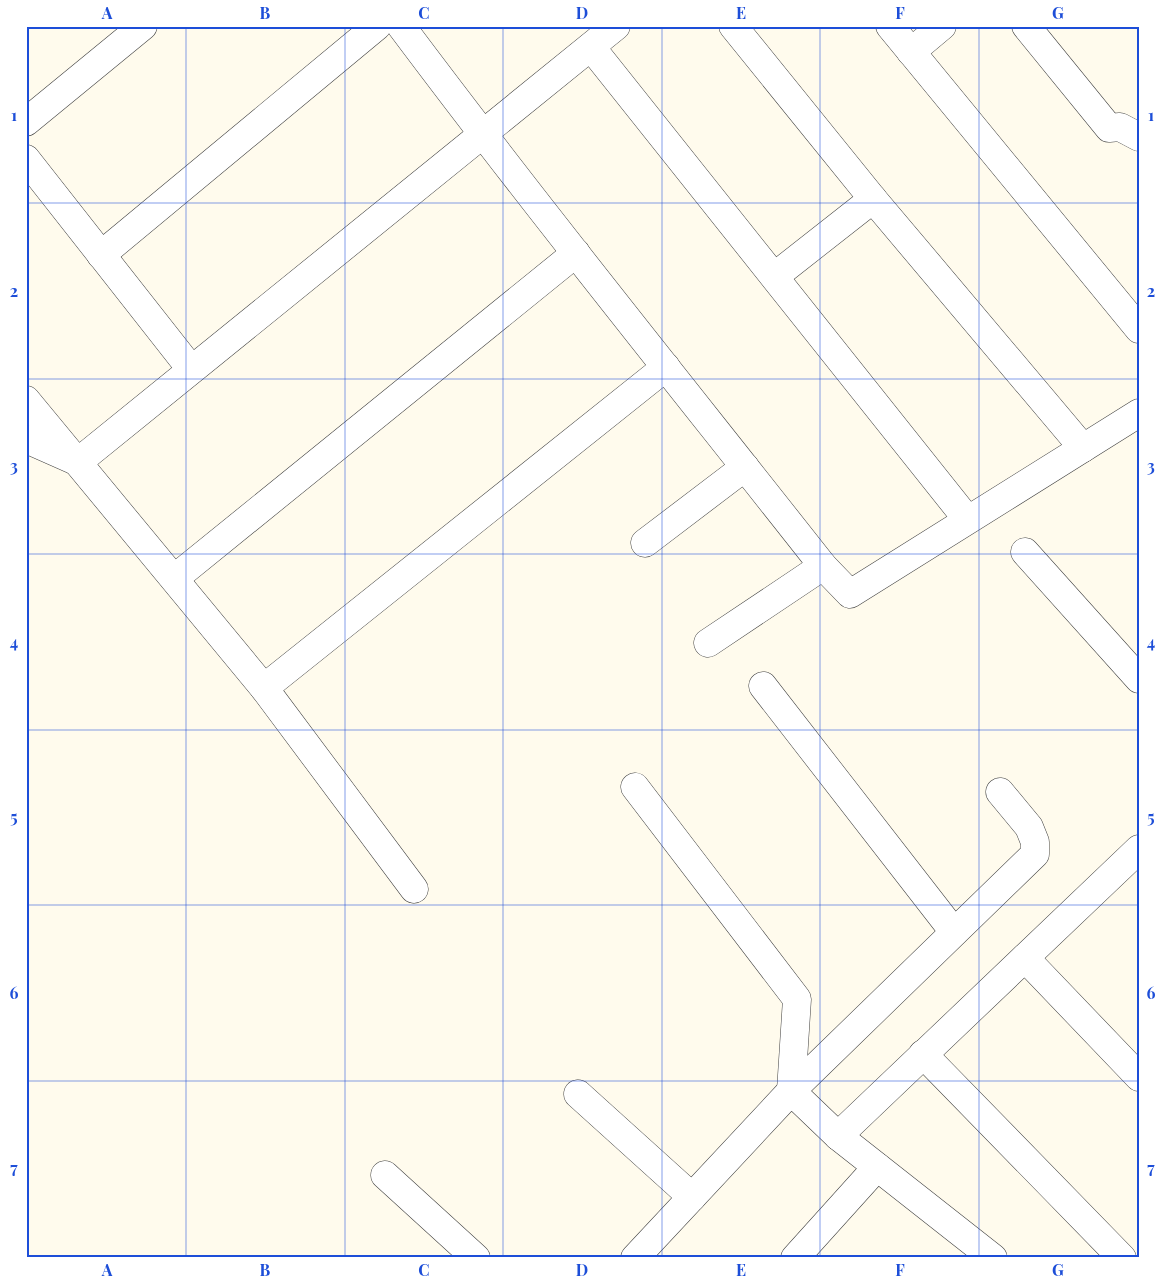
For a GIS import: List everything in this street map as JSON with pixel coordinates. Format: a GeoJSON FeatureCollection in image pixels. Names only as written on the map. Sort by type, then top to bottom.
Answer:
{"type":"FeatureCollection","features":[{"type":"Feature","properties":{"kind":"street"},"geometry":{"type":"LineString","coordinates":[[26,122],[143,26]]}},
{"type":"Feature","properties":{"kind":"street"},"geometry":{"type":"LineString","coordinates":[[101,255],[377,26]]}},
{"type":"Feature","properties":{"kind":"street"},"geometry":{"type":"LineString","coordinates":[[401,26],[482,134],[823,566],[850,594],[967,519],[1139,414]]}},
{"type":"Feature","properties":{"kind":"street"},"geometry":{"type":"LineString","coordinates":[[78,462],[616,26]]}},
{"type":"Feature","properties":{"kind":"street"},"geometry":{"type":"LineString","coordinates":[[733,26],[872,199],[1083,448]]}},
{"type":"Feature","properties":{"kind":"street"},"geometry":{"type":"LineString","coordinates":[[890,26],[1139,329]]}},
{"type":"Feature","properties":{"kind":"street"},"geometry":{"type":"LineString","coordinates":[[911,52],[942,26]]}},
{"type":"Feature","properties":{"kind":"street"},"geometry":{"type":"LineString","coordinates":[[1026,26],[1109,128],[1120,127],[1139,137]]}},
{"type":"Feature","properties":{"kind":"street"},"geometry":{"type":"LineString","coordinates":[[591,47],[967,519]]}},
{"type":"Feature","properties":{"kind":"street"},"geometry":{"type":"LineString","coordinates":[[26,159],[191,369]]}},
{"type":"Feature","properties":{"kind":"street"},"geometry":{"type":"LineString","coordinates":[[775,276],[872,199]]}},
{"type":"Feature","properties":{"kind":"street"},"geometry":{"type":"LineString","coordinates":[[175,578],[576,253]]}},
{"type":"Feature","properties":{"kind":"street"},"geometry":{"type":"LineString","coordinates":[[264,688],[666,367]]}},
{"type":"Feature","properties":{"kind":"street"},"geometry":{"type":"LineString","coordinates":[[26,400],[264,688],[414,889]]}},
{"type":"Feature","properties":{"kind":"street"},"geometry":{"type":"LineString","coordinates":[[26,439],[78,462]]}},
{"type":"Feature","properties":{"kind":"street"},"geometry":{"type":"LineString","coordinates":[[645,543],[746,467]]}},
{"type":"Feature","properties":{"kind":"street"},"geometry":{"type":"LineString","coordinates":[[1025,552],[1139,679]]}},
{"type":"Feature","properties":{"kind":"street"},"geometry":{"type":"LineString","coordinates":[[708,643],[823,566]]}},
{"type":"Feature","properties":{"kind":"street"},"geometry":{"type":"LineString","coordinates":[[763,686],[954,932]]}},
{"type":"Feature","properties":{"kind":"street"},"geometry":{"type":"LineString","coordinates":[[636,787],[797,999],[791,1091],[838,1136],[985,1255]]}},
{"type":"Feature","properties":{"kind":"street"},"geometry":{"type":"LineString","coordinates":[[635,1258],[791,1091],[1035,854],[1035,842],[1029,828],[1000,792]]}},
{"type":"Feature","properties":{"kind":"street"},"geometry":{"type":"LineString","coordinates":[[838,1136],[1025,958],[1134,864]]}},
{"type":"Feature","properties":{"kind":"street"},"geometry":{"type":"LineString","coordinates":[[1025,958],[1139,1077]]}},
{"type":"Feature","properties":{"kind":"street"},"geometry":{"type":"LineString","coordinates":[[923,1054],[1122,1258]]}},
{"type":"Feature","properties":{"kind":"street"},"geometry":{"type":"LineString","coordinates":[[578,1094],[692,1197]]}},
{"type":"Feature","properties":{"kind":"street"},"geometry":{"type":"LineString","coordinates":[[795,1258],[877,1167]]}},
{"type":"Feature","properties":{"kind":"street"},"geometry":{"type":"LineString","coordinates":[[385,1175],[476,1258]]}}]}
